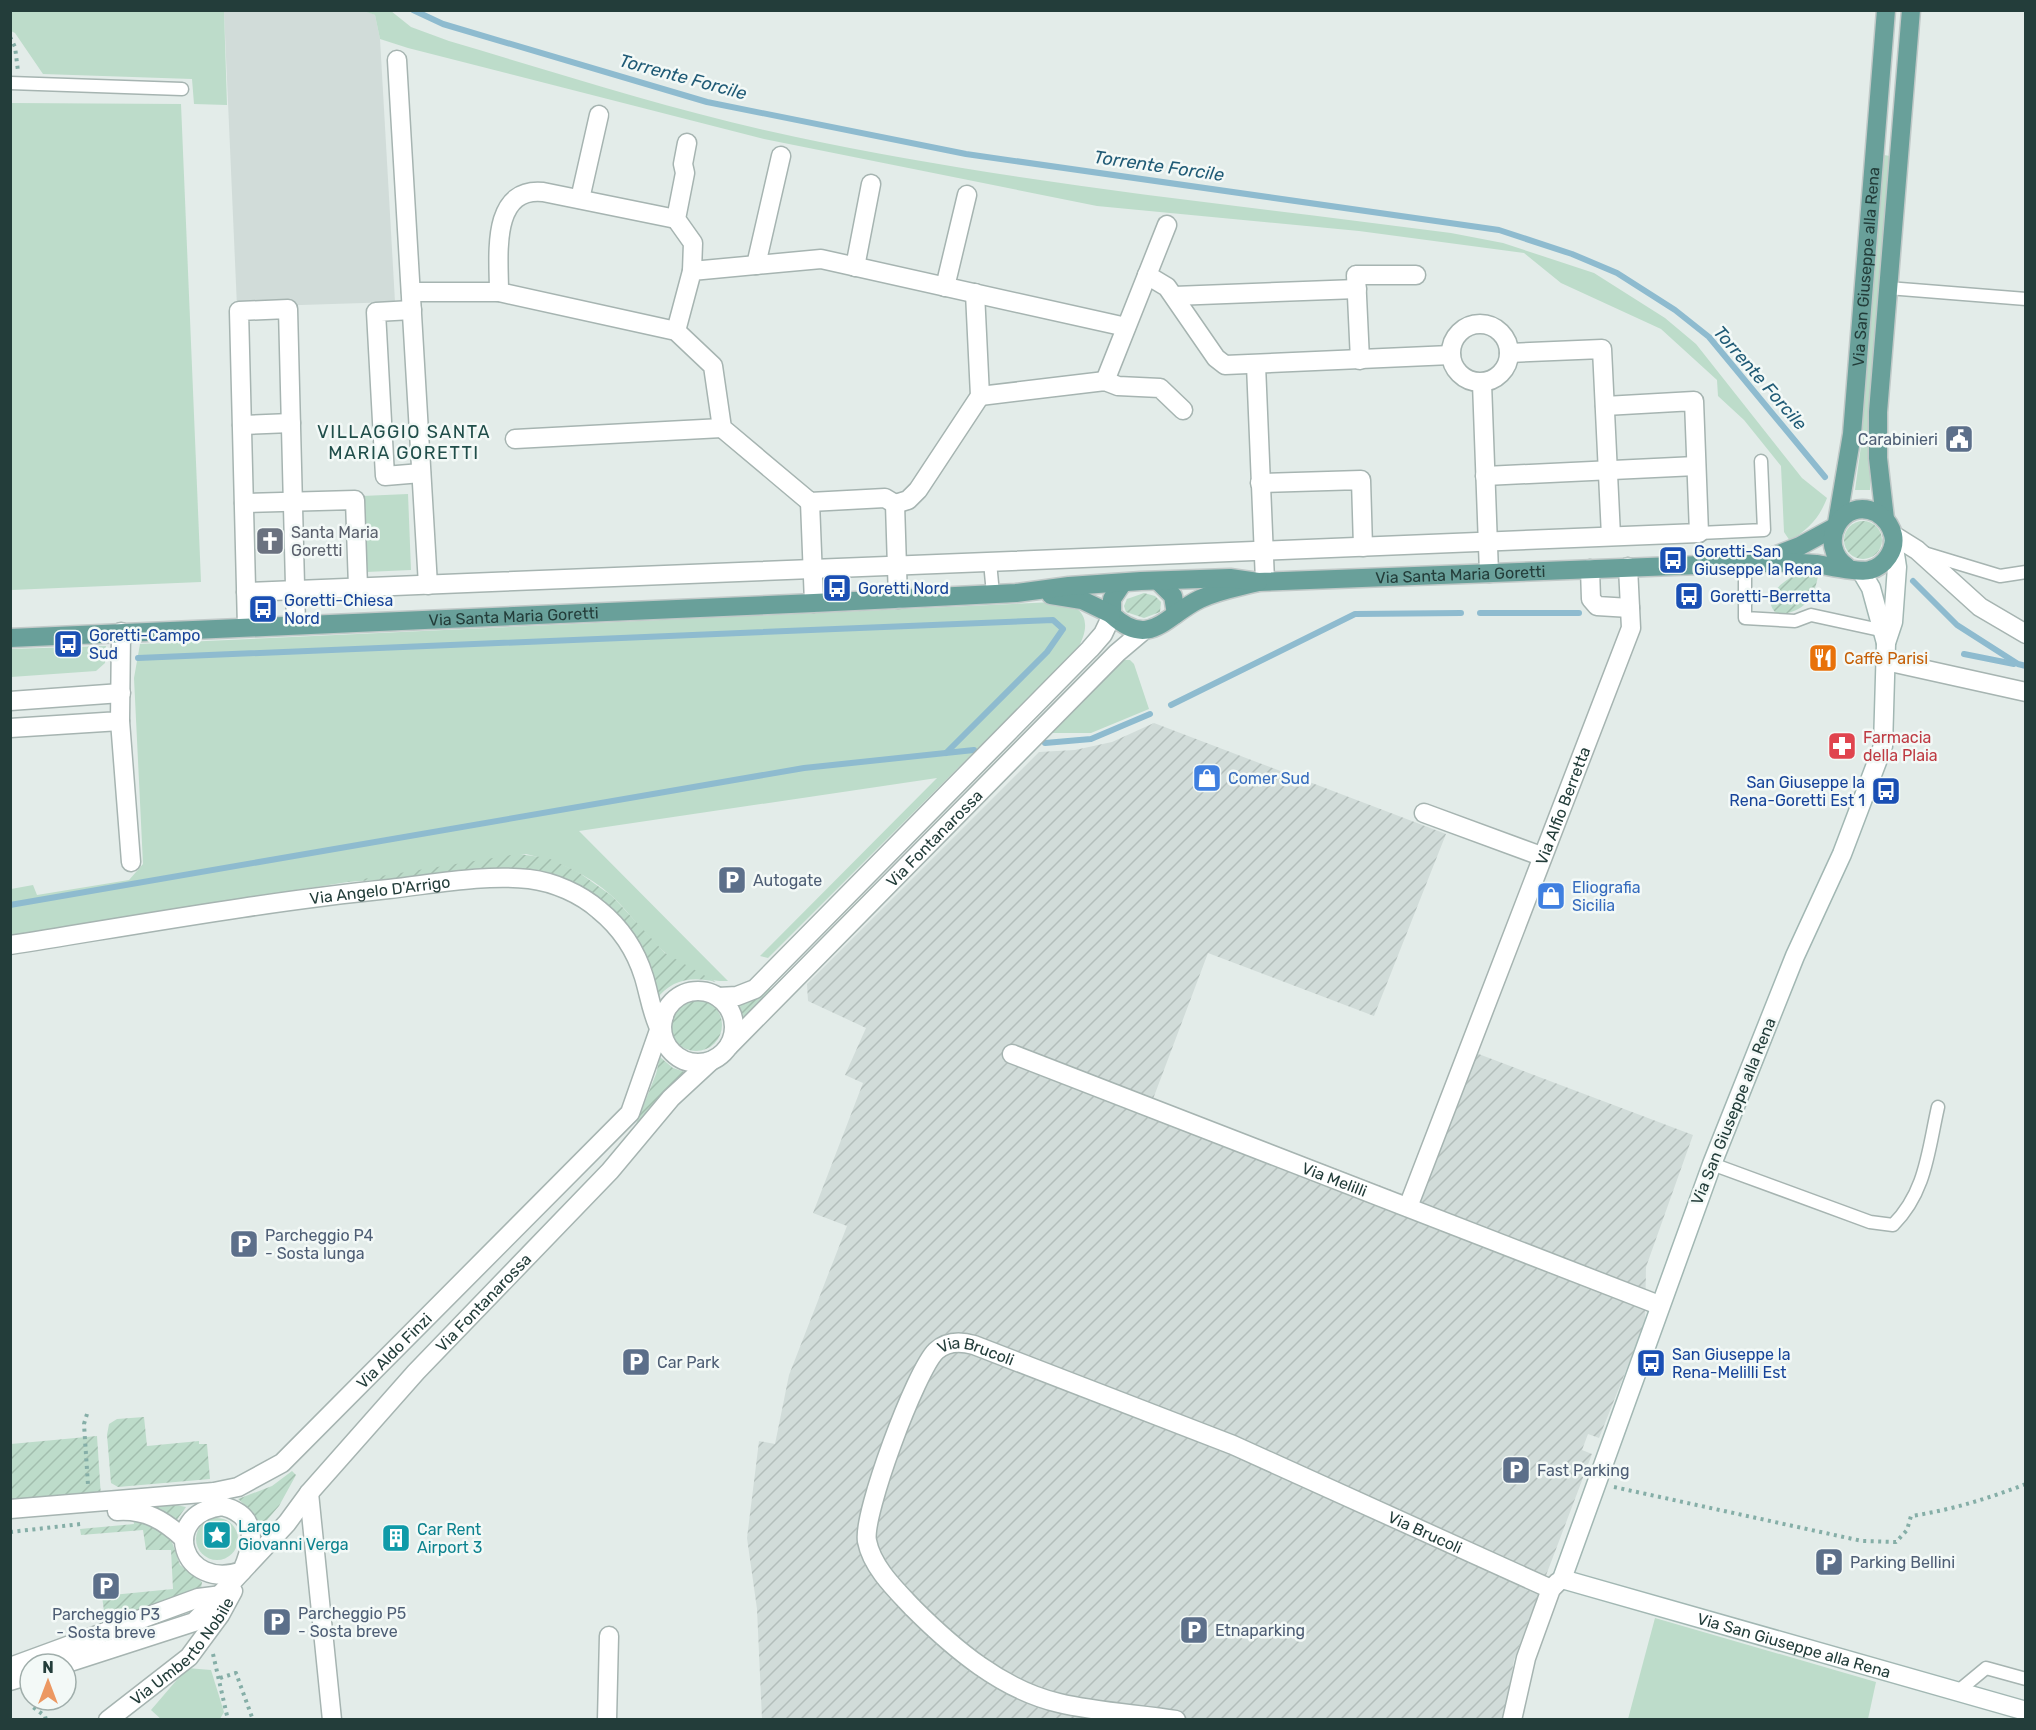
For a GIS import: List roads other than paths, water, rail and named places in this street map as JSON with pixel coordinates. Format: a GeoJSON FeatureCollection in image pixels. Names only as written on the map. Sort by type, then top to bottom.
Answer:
{"type":"FeatureCollection","features":[{"type":"Feature","properties":{"kind":"main road","name":"Via San Giuseppe alla Rena"},"geometry":{"type":"LineString","coordinates":[[1836,525],[1852,434],[1886,10]]}},
{"type":"Feature","properties":{"kind":"main road","name":"Via San Giuseppe alla Rena"},"geometry":{"type":"LineString","coordinates":[[1890,532],[1877,430],[1911,10]]}},
{"type":"Feature","properties":{"kind":"main road"},"geometry":{"type":"LineString","coordinates":[[1881,71],[1906,73]]}},
{"type":"Feature","properties":{"kind":"main road"},"geometry":{"type":"LineString","coordinates":[[1875,142],[1900,144]]}},
{"type":"Feature","properties":{"kind":"main road"},"geometry":{"type":"LineString","coordinates":[[1860,510],[1876,513],[1890,532],[1884,562],[1873,569],[1748,563],[1800,546],[1836,525],[1844,516],[1860,510]]}},
{"type":"Feature","properties":{"kind":"main road"},"geometry":{"type":"LineString","coordinates":[[1836,525],[1832,537],[1833,549],[1839,560],[1854,569]]}},
{"type":"Feature","properties":{"kind":"main road","name":"Via Santa Maria Goretti"},"geometry":{"type":"LineString","coordinates":[[1176,614],[1206,596],[1261,582],[1748,563]]}},
{"type":"Feature","properties":{"kind":"main road"},"geometry":{"type":"LineString","coordinates":[[1016,593],[1069,586],[1230,578],[1261,582]]}},
{"type":"Feature","properties":{"kind":"main road"},"geometry":{"type":"LineString","coordinates":[[1016,593],[1069,597],[1112,614],[1125,626],[1143,631],[1158,627],[1176,614],[1173,596],[1159,582]]}},
{"type":"Feature","properties":{"kind":"main road"},"geometry":{"type":"LineString","coordinates":[[1112,614],[1112,600],[1122,584]]}},
{"type":"Feature","properties":{"kind":"main road","name":"Via Santa Maria Goretti"},"geometry":{"type":"LineString","coordinates":[[10,638],[1016,593]]}},
{"type":"Feature","properties":{"kind":"street"},"geometry":{"type":"LineString","coordinates":[[397,60],[428,585]]}},
{"type":"Feature","properties":{"kind":"street"},"geometry":{"type":"LineString","coordinates":[[580,199],[599,115]]}},
{"type":"Feature","properties":{"kind":"street"},"geometry":{"type":"LineString","coordinates":[[675,219],[685,174],[683,164],[687,143]]}},
{"type":"Feature","properties":{"kind":"street"},"geometry":{"type":"LineString","coordinates":[[756,265],[781,156]]}},
{"type":"Feature","properties":{"kind":"street"},"geometry":{"type":"LineString","coordinates":[[855,267],[871,184]]}},
{"type":"Feature","properties":{"kind":"street"},"geometry":{"type":"LineString","coordinates":[[499,292],[500,235],[503,216],[516,197],[534,191],[675,219],[693,243],[692,271],[675,331]]}},
{"type":"Feature","properties":{"kind":"street"},"geometry":{"type":"LineString","coordinates":[[945,286],[967,195]]}},
{"type":"Feature","properties":{"kind":"street"},"geometry":{"type":"LineString","coordinates":[[1105,381],[1167,225]]}},
{"type":"Feature","properties":{"kind":"street"},"geometry":{"type":"LineString","coordinates":[[692,271],[821,259],[1126,327]]}},
{"type":"Feature","properties":{"kind":"street"},"geometry":{"type":"LineString","coordinates":[[1147,275],[1162,282],[1220,362],[1225,365],[1450,355]]}},
{"type":"Feature","properties":{"kind":"street"},"geometry":{"type":"LineString","coordinates":[[1360,360],[1356,275],[1416,275]]}},
{"type":"Feature","properties":{"kind":"street"},"geometry":{"type":"LineString","coordinates":[[1174,296],[1357,289]]}},
{"type":"Feature","properties":{"kind":"street"},"geometry":{"type":"LineString","coordinates":[[421,473],[385,476],[376,312],[411,301],[499,292],[675,331],[713,366],[722,428],[810,502],[885,498],[894,504],[908,500],[918,490],[980,396],[975,293]]}},
{"type":"Feature","properties":{"kind":"street"},"geometry":{"type":"LineString","coordinates":[[248,627],[238,311],[288,309],[296,625]]}},
{"type":"Feature","properties":{"kind":"street"},"geometry":{"type":"LineString","coordinates":[[1479,324],[1497,330],[1504,337],[1509,353],[1504,370],[1498,377],[1482,383],[1464,378],[1457,372],[1450,355],[1451,346],[1462,330],[1479,324]]}},
{"type":"Feature","properties":{"kind":"street"},"geometry":{"type":"LineString","coordinates":[[1509,353],[1602,349],[1611,536]]}},
{"type":"Feature","properties":{"kind":"street"},"geometry":{"type":"LineString","coordinates":[[1256,364],[1263,551],[1261,582]]}},
{"type":"Feature","properties":{"kind":"street"},"geometry":{"type":"LineString","coordinates":[[980,396],[1105,381],[1118,386],[1160,388],[1183,410]]}},
{"type":"Feature","properties":{"kind":"street"},"geometry":{"type":"LineString","coordinates":[[1482,383],[1489,573]]}},
{"type":"Feature","properties":{"kind":"street"},"geometry":{"type":"LineString","coordinates":[[246,592],[1699,533],[1694,400],[1605,406]]}},
{"type":"Feature","properties":{"kind":"street"},"geometry":{"type":"LineString","coordinates":[[242,425],[291,423]]}},
{"type":"Feature","properties":{"kind":"street"},"geometry":{"type":"LineString","coordinates":[[515,439],[722,428]]}},
{"type":"Feature","properties":{"kind":"street"},"geometry":{"type":"LineString","coordinates":[[1485,476],[1696,466]]}},
{"type":"Feature","properties":{"kind":"street"},"geometry":{"type":"LineString","coordinates":[[1260,483],[1361,480],[1363,547]]}},
{"type":"Feature","properties":{"kind":"street"},"geometry":{"type":"LineString","coordinates":[[244,503],[355,500],[358,587]]}},
{"type":"Feature","properties":{"kind":"street"},"geometry":{"type":"LineString","coordinates":[[810,502],[814,603]]}},
{"type":"Feature","properties":{"kind":"street"},"geometry":{"type":"LineString","coordinates":[[894,504],[898,599]]}},
{"type":"Feature","properties":{"kind":"street"},"geometry":{"type":"LineString","coordinates":[[1890,532],[1917,550],[1980,607],[2025,633]]}},
{"type":"Feature","properties":{"kind":"street"},"geometry":{"type":"LineString","coordinates":[[1884,645],[1893,622],[1897,567],[1890,532]]}},
{"type":"Feature","properties":{"kind":"street","name":"Via Alfio Berretta"},"geometry":{"type":"LineString","coordinates":[[1408,1207],[1541,856],[1631,628],[1628,567]]}},
{"type":"Feature","properties":{"kind":"street"},"geometry":{"type":"LineString","coordinates":[[1590,569],[1591,599],[1597,606],[1630,608]]}},
{"type":"Feature","properties":{"kind":"street"},"geometry":{"type":"LineString","coordinates":[[1854,569],[1873,594],[1884,645]]}},
{"type":"Feature","properties":{"kind":"street","name":"Via Fontanarossa"},"geometry":{"type":"LineString","coordinates":[[718,997],[737,996],[755,988],[1090,649],[1103,634],[1112,614]]}},
{"type":"Feature","properties":{"kind":"street","name":"Via Fontanarossa"},"geometry":{"type":"LineString","coordinates":[[729,1046],[1117,653],[1143,631]]}},
{"type":"Feature","properties":{"kind":"street"},"geometry":{"type":"LineString","coordinates":[[121,632],[120,721],[131,862]]}},
{"type":"Feature","properties":{"kind":"street"},"geometry":{"type":"LineString","coordinates":[[1884,645],[2025,692]]}},
{"type":"Feature","properties":{"kind":"street","name":"Via San Giuseppe alla Rena"},"geometry":{"type":"LineString","coordinates":[[1512,1719],[1526,1658],[1596,1483],[1712,1164],[1795,956],[1842,854],[1883,746],[1884,645]]}},
{"type":"Feature","properties":{"kind":"street"},"geometry":{"type":"LineString","coordinates":[[10,701],[121,693]]}},
{"type":"Feature","properties":{"kind":"street"},"geometry":{"type":"LineString","coordinates":[[10,728],[120,721]]}},
{"type":"Feature","properties":{"kind":"street"},"geometry":{"type":"LineString","coordinates":[[1424,813],[1541,856]]}},
{"type":"Feature","properties":{"kind":"street","name":"Via Angelo D'Arrigo"},"geometry":{"type":"LineString","coordinates":[[10,945],[347,893],[494,879],[532,879],[563,888],[584,899],[600,910],[619,930],[631,948],[644,976],[662,1027]]}},
{"type":"Feature","properties":{"kind":"street"},"geometry":{"type":"LineString","coordinates":[[702,991],[718,997],[730,1009],[734,1019],[735,1030],[729,1046],[711,1061],[695,1063],[680,1058],[668,1047],[662,1027],[672,1002],[686,993],[702,991]]}},
{"type":"Feature","properties":{"kind":"street","name":"Via Aldo Finzi"},"geometry":{"type":"LineString","coordinates":[[10,1509],[214,1492],[238,1486],[282,1463],[630,1113],[662,1027]]}},
{"type":"Feature","properties":{"kind":"street","name":"Via Melilli"},"geometry":{"type":"LineString","coordinates":[[1011,1054],[1659,1305]]}},
{"type":"Feature","properties":{"kind":"street","name":"Via Fontanarossa"},"geometry":{"type":"LineString","coordinates":[[242,1571],[416,1372],[610,1171],[671,1098],[711,1061]]}},
{"type":"Feature","properties":{"kind":"street","name":"Via Brucoli"},"geometry":{"type":"LineString","coordinates":[[1176,1719],[1058,1703],[1028,1692],[972,1661],[952,1645],[902,1597],[877,1566],[867,1540],[870,1506],[926,1363],[944,1345],[954,1342],[974,1345],[1233,1445],[1556,1584]]}},
{"type":"Feature","properties":{"kind":"street"},"geometry":{"type":"LineString","coordinates":[[214,1492],[205,1509],[190,1521],[184,1539],[189,1558],[206,1572],[230,1575],[242,1571]]}},
{"type":"Feature","properties":{"kind":"street"},"geometry":{"type":"LineString","coordinates":[[309,1493],[332,1719]]}},
{"type":"Feature","properties":{"kind":"street"},"geometry":{"type":"LineString","coordinates":[[78,1659],[194,1622],[222,1595],[242,1571],[249,1556],[253,1536],[248,1523],[231,1509],[222,1506],[205,1509],[193,1502],[174,1497]]}},
{"type":"Feature","properties":{"kind":"street"},"geometry":{"type":"LineString","coordinates":[[10,1521],[138,1510],[156,1517],[184,1539]]}},
{"type":"Feature","properties":{"kind":"street","name":"Via Umberto Nobile"},"geometry":{"type":"LineString","coordinates":[[108,1719],[175,1670],[220,1615],[242,1571]]}},
{"type":"Feature","properties":{"kind":"street","name":"Via San Giuseppe alla Rena"},"geometry":{"type":"LineString","coordinates":[[1556,1584],[2025,1711]]}},
{"type":"Feature","properties":{"kind":"street"},"geometry":{"type":"LineString","coordinates":[[10,1667],[198,1598],[222,1595]]}},
{"type":"Feature","properties":{"kind":"street"},"geometry":{"type":"LineString","coordinates":[[607,1719],[609,1636]]}},
{"type":"Feature","properties":{"kind":"lane"},"geometry":{"type":"LineString","coordinates":[[15,83],[182,89]]}},
{"type":"Feature","properties":{"kind":"lane"},"geometry":{"type":"LineString","coordinates":[[1888,288],[2025,298]]}},
{"type":"Feature","properties":{"kind":"lane"},"geometry":{"type":"LineString","coordinates":[[1699,533],[1764,530],[1761,461]]}},
{"type":"Feature","properties":{"kind":"lane"},"geometry":{"type":"LineString","coordinates":[[1917,550],[2000,576],[2025,572]]}},
{"type":"Feature","properties":{"kind":"lane"},"geometry":{"type":"LineString","coordinates":[[990,562],[993,594]]}},
{"type":"Feature","properties":{"kind":"lane"},"geometry":{"type":"LineString","coordinates":[[1748,563],[1745,618],[1795,621],[1811,615],[1884,645]]}},
{"type":"Feature","properties":{"kind":"lane"},"geometry":{"type":"LineString","coordinates":[[1712,1164],[1870,1222],[1893,1226],[1907,1211],[1919,1191],[1938,1107]]}},
{"type":"Feature","properties":{"kind":"lane"},"geometry":{"type":"LineString","coordinates":[[1957,1692],[1986,1668],[2025,1679]]}},
{"type":"Feature","properties":{"kind":"waterway","name":"Torrente Forcile"},"geometry":{"type":"LineString","coordinates":[[413,10],[443,24],[707,102],[966,154],[1499,230],[1572,254],[1617,273],[1675,310],[1709,337],[1825,477]]}},
{"type":"Feature","properties":{"kind":"waterway","name":"Torrente Forcile"},"geometry":{"type":"LineString","coordinates":[[1913,581],[1957,625],[2018,664],[2026,666]]}},
{"type":"Feature","properties":{"kind":"waterway"},"geometry":{"type":"LineString","coordinates":[[1171,705],[1355,614],[1461,613]]}},
{"type":"Feature","properties":{"kind":"waterway"},"geometry":{"type":"LineString","coordinates":[[1480,613],[1579,613]]}},
{"type":"Feature","properties":{"kind":"waterway"},"geometry":{"type":"LineString","coordinates":[[138,658],[1053,620],[1063,629],[1047,652],[946,753]]}},
{"type":"Feature","properties":{"kind":"waterway"},"geometry":{"type":"LineString","coordinates":[[1964,654],[2014,664]]}},
{"type":"Feature","properties":{"kind":"waterway"},"geometry":{"type":"LineString","coordinates":[[1045,743],[1091,739],[1150,714]]}},
{"type":"Feature","properties":{"kind":"waterway"},"geometry":{"type":"LineString","coordinates":[[10,905],[804,768],[974,750]]}},
{"type":"Feature","properties":{"kind":"place","name":"Carabinieri"},"geometry":{"type":"Point","coordinates":[1959,439]}},
{"type":"Feature","properties":{"kind":"place","name":"Santa Maria Goretti"},"geometry":{"type":"Point","coordinates":[270,541]}},
{"type":"Feature","properties":{"kind":"place","name":"Goretti-San Giuseppe la Rena"},"geometry":{"type":"Point","coordinates":[1673,560]}},
{"type":"Feature","properties":{"kind":"place","name":"Goretti Nord"},"geometry":{"type":"Point","coordinates":[837,588]}},
{"type":"Feature","properties":{"kind":"place","name":"Goretti-Berretta"},"geometry":{"type":"Point","coordinates":[1689,596]}},
{"type":"Feature","properties":{"kind":"place","name":"Goretti-Chiesa Nord"},"geometry":{"type":"Point","coordinates":[263,609]}},
{"type":"Feature","properties":{"kind":"place","name":"Goretti-Campo Sud"},"geometry":{"type":"Point","coordinates":[68,644]}},
{"type":"Feature","properties":{"kind":"place","name":"Caffè Parisi"},"geometry":{"type":"Point","coordinates":[1823,658]}},
{"type":"Feature","properties":{"kind":"place","name":"Farmacia della Plaia"},"geometry":{"type":"Point","coordinates":[1842,746]}},
{"type":"Feature","properties":{"kind":"place","name":"Comer Sud"},"geometry":{"type":"Point","coordinates":[1207,778]}},
{"type":"Feature","properties":{"kind":"place","name":"San Giuseppe la Rena-Goretti Est 1"},"geometry":{"type":"Point","coordinates":[1886,791]}},
{"type":"Feature","properties":{"kind":"place","name":"Autogate"},"geometry":{"type":"Point","coordinates":[732,880]}},
{"type":"Feature","properties":{"kind":"place","name":"Eliografia Sicilia"},"geometry":{"type":"Point","coordinates":[1551,896]}},
{"type":"Feature","properties":{"kind":"place","name":"Parcheggio P4 - Sosta lunga"},"geometry":{"type":"Point","coordinates":[244,1244]}},
{"type":"Feature","properties":{"kind":"place","name":"Car Park"},"geometry":{"type":"Point","coordinates":[636,1362]}},
{"type":"Feature","properties":{"kind":"place","name":"San Giuseppe la Rena-Melilli Est"},"geometry":{"type":"Point","coordinates":[1651,1363]}},
{"type":"Feature","properties":{"kind":"place","name":"Fast Parking"},"geometry":{"type":"Point","coordinates":[1516,1470]}},
{"type":"Feature","properties":{"kind":"place","name":"Largo Giovanni Verga"},"geometry":{"type":"Point","coordinates":[217,1535]}},
{"type":"Feature","properties":{"kind":"place","name":"Car Rent Airport 3"},"geometry":{"type":"Point","coordinates":[396,1538]}},
{"type":"Feature","properties":{"kind":"place","name":"Parking Bellini"},"geometry":{"type":"Point","coordinates":[1829,1562]}},
{"type":"Feature","properties":{"kind":"place","name":"Parcheggio P3 - Sosta breve"},"geometry":{"type":"Point","coordinates":[106,1586]}},
{"type":"Feature","properties":{"kind":"place","name":"Parcheggio P5 - Sosta breve"},"geometry":{"type":"Point","coordinates":[277,1622]}},
{"type":"Feature","properties":{"kind":"place","name":"Etnaparking"},"geometry":{"type":"Point","coordinates":[1194,1630]}},
{"type":"Feature","properties":{"kind":"district","name":"VILLAGGIO SANTA MARIA GORETTI"},"geometry":{"type":"Point","coordinates":[404,442]}}]}
